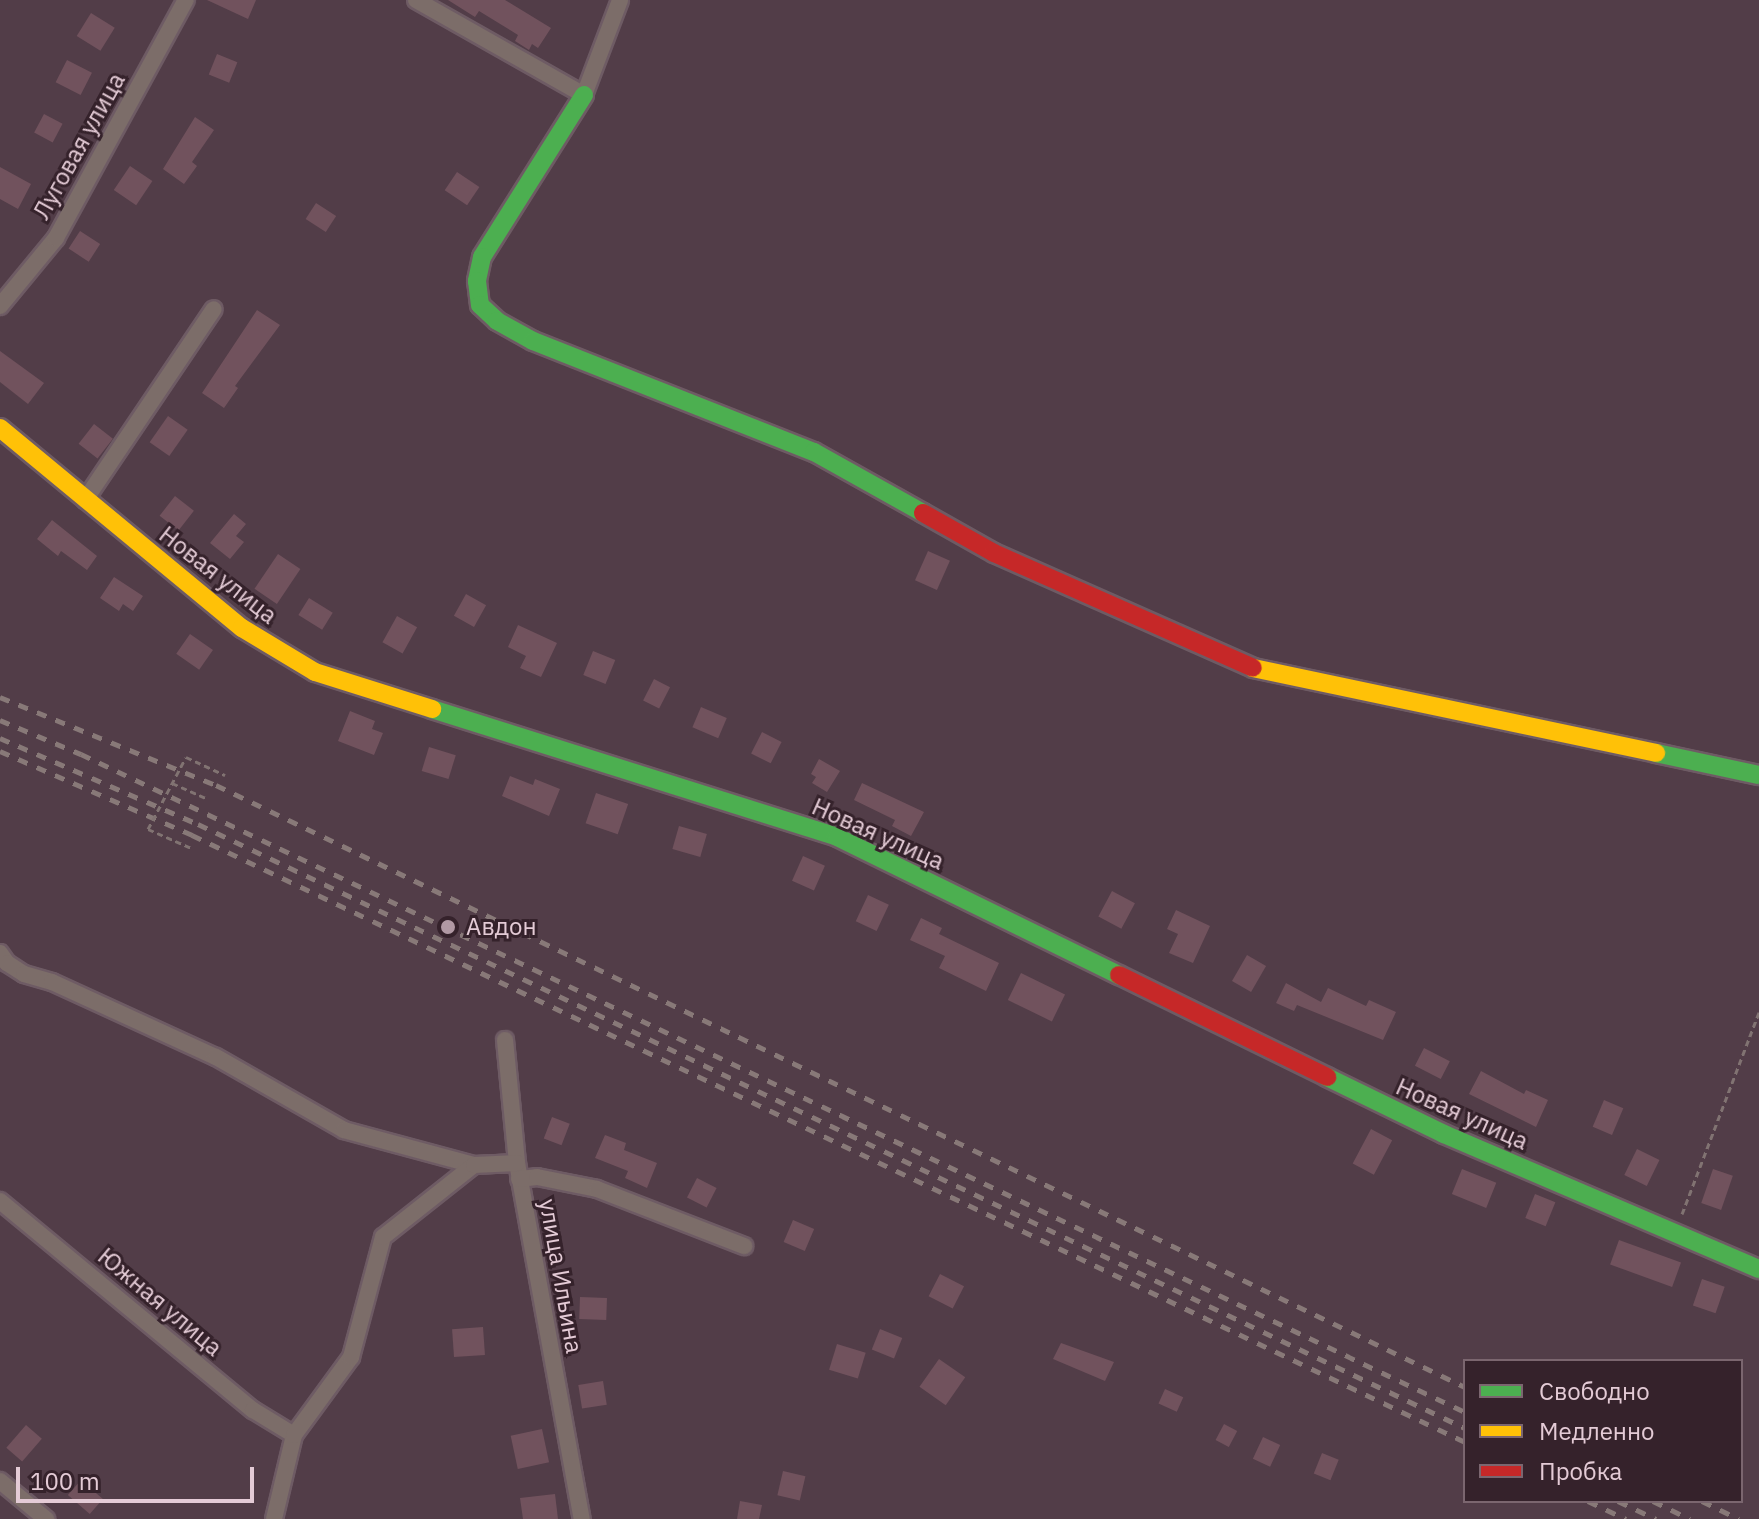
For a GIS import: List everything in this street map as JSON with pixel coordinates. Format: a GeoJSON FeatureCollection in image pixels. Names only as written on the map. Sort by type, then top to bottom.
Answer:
{"type":"FeatureCollection","features":[{"type":"Feature","properties":{"kind":"street","name":"Луговая улица"},"geometry":{"type":"LineString","coordinates":[[0,306],[56,238],[186,0]]}},
{"type":"Feature","properties":{"kind":"street"},"geometry":{"type":"LineString","coordinates":[[416,0],[584,95]]}},
{"type":"Feature","properties":{"kind":"street"},"geometry":{"type":"LineString","coordinates":[[620,0],[584,95],[482,257],[477,281],[480,305],[497,321],[533,341],[814,452],[994,553],[1253,668],[1759,775]]}},
{"type":"Feature","properties":{"kind":"street"},"geometry":{"type":"LineString","coordinates":[[85,500],[214,309]]}},
{"type":"Feature","properties":{"kind":"street","name":"Новая улица"},"geometry":{"type":"LineString","coordinates":[[0,428],[242,628],[315,672],[837,837],[1444,1134],[1759,1269]]}},
{"type":"Feature","properties":{"kind":"street"},"geometry":{"type":"LineString","coordinates":[[0,953],[7,963],[24,974],[52,982],[216,1057],[344,1130],[474,1165],[518,1171],[597,1189],[744,1246]]}},
{"type":"Feature","properties":{"kind":"street","name":"улица Ильина"},"geometry":{"type":"LineString","coordinates":[[505,1040],[518,1171],[582,1519]]}},
{"type":"Feature","properties":{"kind":"street"},"geometry":{"type":"LineString","coordinates":[[274,1519],[294,1435],[351,1357],[383,1237],[474,1165]]}},
{"type":"Feature","properties":{"kind":"street","name":"Южная улица"},"geometry":{"type":"LineString","coordinates":[[0,1201],[253,1410],[294,1435]]}},
{"type":"Feature","properties":{"kind":"street"},"geometry":{"type":"LineString","coordinates":[[0,1481],[46,1519]]}},
{"type":"Feature","properties":{"kind":"path"},"geometry":{"type":"LineString","coordinates":[[191,848],[148,829],[186,757],[225,775]]}},
{"type":"Feature","properties":{"kind":"path"},"geometry":{"type":"LineString","coordinates":[[172,783],[208,799]]}},
{"type":"Feature","properties":{"kind":"path"},"geometry":{"type":"LineString","coordinates":[[1674,1233],[1759,1012]]}},
{"type":"Feature","properties":{"kind":"building"},"geometry":{"type":"Polygon","coordinates":[[[207,0],[256,0],[248,19],[207,0]]]}},
{"type":"Feature","properties":{"kind":"building"},"geometry":{"type":"Polygon","coordinates":[[[448,0],[505,0],[551,28],[538,48],[532,44],[529,50],[515,41],[518,35],[479,11],[475,17],[448,0]]]}},
{"type":"Feature","properties":{"kind":"building"},"geometry":{"type":"Polygon","coordinates":[[[91,13],[115,28],[100,51],[77,36],[91,13]]]}},
{"type":"Feature","properties":{"kind":"building"},"geometry":{"type":"Polygon","coordinates":[[[217,54],[237,62],[229,83],[209,74],[217,54]]]}},
{"type":"Feature","properties":{"kind":"building"},"geometry":{"type":"Polygon","coordinates":[[[67,60],[92,73],[81,95],[56,82],[67,60]]]}},
{"type":"Feature","properties":{"kind":"building"},"geometry":{"type":"Polygon","coordinates":[[[44,114],[63,124],[53,142],[34,133],[44,114]]]}},
{"type":"Feature","properties":{"kind":"building"},"geometry":{"type":"Polygon","coordinates":[[[195,117],[214,130],[192,162],[197,166],[184,184],[163,169],[195,117]]]}},
{"type":"Feature","properties":{"kind":"building"},"geometry":{"type":"Polygon","coordinates":[[[130,166],[152,181],[136,205],[114,190],[130,166]]]}},
{"type":"Feature","properties":{"kind":"building"},"geometry":{"type":"Polygon","coordinates":[[[0,167],[31,184],[18,209],[0,199],[0,167]]]}},
{"type":"Feature","properties":{"kind":"building"},"geometry":{"type":"Polygon","coordinates":[[[457,172],[479,187],[467,205],[445,190],[457,172]]]}},
{"type":"Feature","properties":{"kind":"building"},"geometry":{"type":"Polygon","coordinates":[[[316,203],[336,216],[326,232],[306,219],[316,203]]]}},
{"type":"Feature","properties":{"kind":"building"},"geometry":{"type":"Polygon","coordinates":[[[80,231],[100,244],[89,262],[69,249],[80,231]]]}},
{"type":"Feature","properties":{"kind":"building"},"geometry":{"type":"Polygon","coordinates":[[[257,310],[280,325],[235,386],[238,388],[224,408],[202,393],[257,310]]]}},
{"type":"Feature","properties":{"kind":"building"},"geometry":{"type":"Polygon","coordinates":[[[0,351],[44,383],[28,404],[0,382],[0,351]]]}},
{"type":"Feature","properties":{"kind":"building"},"geometry":{"type":"Polygon","coordinates":[[[168,416],[188,430],[169,456],[150,442],[168,416]]]}},
{"type":"Feature","properties":{"kind":"building"},"geometry":{"type":"Polygon","coordinates":[[[94,424],[113,439],[98,458],[79,444],[94,424]]]}},
{"type":"Feature","properties":{"kind":"building"},"geometry":{"type":"Polygon","coordinates":[[[175,496],[194,511],[179,530],[160,516],[175,496]]]}},
{"type":"Feature","properties":{"kind":"building"},"geometry":{"type":"Polygon","coordinates":[[[234,514],[246,524],[236,536],[244,542],[230,559],[210,543],[234,514]]]}},
{"type":"Feature","properties":{"kind":"building"},"geometry":{"type":"Polygon","coordinates":[[[52,520],[97,556],[87,570],[61,551],[58,556],[37,539],[52,520]]]}},
{"type":"Feature","properties":{"kind":"building"},"geometry":{"type":"Polygon","coordinates":[[[928,551],[950,561],[937,590],[915,580],[928,551]]]}},
{"type":"Feature","properties":{"kind":"building"},"geometry":{"type":"Polygon","coordinates":[[[278,554],[300,569],[277,604],[255,589],[278,554]]]}},
{"type":"Feature","properties":{"kind":"building"},"geometry":{"type":"Polygon","coordinates":[[[114,577],[143,596],[133,611],[123,604],[119,611],[100,598],[114,577]]]}},
{"type":"Feature","properties":{"kind":"building"},"geometry":{"type":"Polygon","coordinates":[[[466,594],[486,605],[474,627],[454,616],[466,594]]]}},
{"type":"Feature","properties":{"kind":"building"},"geometry":{"type":"Polygon","coordinates":[[[309,598],[333,613],[322,630],[298,615],[309,598]]]}},
{"type":"Feature","properties":{"kind":"building"},"geometry":{"type":"Polygon","coordinates":[[[397,616],[417,627],[403,653],[382,642],[397,616]]]}},
{"type":"Feature","properties":{"kind":"building"},"geometry":{"type":"Polygon","coordinates":[[[518,625],[557,643],[541,677],[520,668],[526,656],[508,647],[518,625]]]}},
{"type":"Feature","properties":{"kind":"building"},"geometry":{"type":"Polygon","coordinates":[[[190,634],[213,650],[199,670],[176,654],[190,634]]]}},
{"type":"Feature","properties":{"kind":"building"},"geometry":{"type":"Polygon","coordinates":[[[593,651],[615,660],[606,684],[583,675],[593,651]]]}},
{"type":"Feature","properties":{"kind":"building"},"geometry":{"type":"Polygon","coordinates":[[[654,679],[670,687],[659,709],[643,700],[654,679]]]}},
{"type":"Feature","properties":{"kind":"building"},"geometry":{"type":"Polygon","coordinates":[[[701,707],[727,718],[718,738],[692,727],[701,707]]]}},
{"type":"Feature","properties":{"kind":"building"},"geometry":{"type":"Polygon","coordinates":[[[350,711],[375,721],[372,729],[383,733],[374,755],[338,741],[350,711]]]}},
{"type":"Feature","properties":{"kind":"building"},"geometry":{"type":"Polygon","coordinates":[[[762,732],[782,742],[771,763],[751,753],[762,732]]]}},
{"type":"Feature","properties":{"kind":"building"},"geometry":{"type":"Polygon","coordinates":[[[429,747],[456,755],[448,779],[422,771],[429,747]]]}},
{"type":"Feature","properties":{"kind":"building"},"geometry":{"type":"Polygon","coordinates":[[[819,759],[840,771],[827,792],[812,783],[816,777],[811,774],[819,759]]]}},
{"type":"Feature","properties":{"kind":"building"},"geometry":{"type":"Polygon","coordinates":[[[510,776],[533,785],[535,779],[560,789],[549,816],[502,796],[510,776]]]}},
{"type":"Feature","properties":{"kind":"building"},"geometry":{"type":"Polygon","coordinates":[[[862,783],[924,812],[911,836],[892,826],[895,820],[854,800],[862,783]]]}},
{"type":"Feature","properties":{"kind":"building"},"geometry":{"type":"Polygon","coordinates":[[[596,793],[628,804],[618,834],[586,823],[596,793]]]}},
{"type":"Feature","properties":{"kind":"building"},"geometry":{"type":"Polygon","coordinates":[[[679,826],[707,834],[700,857],[672,849],[679,826]]]}},
{"type":"Feature","properties":{"kind":"building"},"geometry":{"type":"Polygon","coordinates":[[[803,856],[825,866],[814,890],[792,881],[803,856]]]}},
{"type":"Feature","properties":{"kind":"building"},"geometry":{"type":"Polygon","coordinates":[[[1112,891],[1135,903],[1121,929],[1098,917],[1112,891]]]}},
{"type":"Feature","properties":{"kind":"building"},"geometry":{"type":"Polygon","coordinates":[[[868,895],[889,905],[877,931],[856,921],[868,895]]]}},
{"type":"Feature","properties":{"kind":"building"},"geometry":{"type":"Polygon","coordinates":[[[1176,910],[1210,926],[1193,963],[1169,953],[1178,934],[1167,929],[1176,910]]]}},
{"type":"Feature","properties":{"kind":"building"},"geometry":{"type":"Polygon","coordinates":[[[921,918],[942,928],[939,934],[999,963],[986,991],[939,968],[945,956],[910,940],[921,918]]]}},
{"type":"Feature","properties":{"kind":"building"},"geometry":{"type":"Polygon","coordinates":[[[1247,955],[1266,966],[1251,992],[1232,981],[1247,955]]]}},
{"type":"Feature","properties":{"kind":"building"},"geometry":{"type":"Polygon","coordinates":[[[1021,973],[1065,994],[1052,1021],[1008,1000],[1021,973]]]}},
{"type":"Feature","properties":{"kind":"building"},"geometry":{"type":"Polygon","coordinates":[[[1286,983],[1321,1002],[1328,988],[1366,1006],[1369,1000],[1396,1012],[1383,1040],[1297,1005],[1294,1011],[1276,1003],[1286,983]]]}},
{"type":"Feature","properties":{"kind":"building"},"geometry":{"type":"Polygon","coordinates":[[[1424,1048],[1450,1061],[1441,1079],[1415,1066],[1424,1048]]]}},
{"type":"Feature","properties":{"kind":"building"},"geometry":{"type":"Polygon","coordinates":[[[1481,1071],[1524,1094],[1526,1090],[1548,1100],[1536,1127],[1469,1094],[1481,1071]]]}},
{"type":"Feature","properties":{"kind":"building"},"geometry":{"type":"Polygon","coordinates":[[[1604,1100],[1623,1108],[1612,1135],[1593,1127],[1604,1100]]]}},
{"type":"Feature","properties":{"kind":"building"},"geometry":{"type":"Polygon","coordinates":[[[552,1117],[570,1124],[561,1145],[544,1138],[552,1117]]]}},
{"type":"Feature","properties":{"kind":"building"},"geometry":{"type":"Polygon","coordinates":[[[1371,1129],[1392,1140],[1374,1175],[1353,1163],[1371,1129]]]}},
{"type":"Feature","properties":{"kind":"building"},"geometry":{"type":"Polygon","coordinates":[[[605,1135],[626,1143],[624,1150],[657,1163],[647,1188],[625,1178],[628,1171],[595,1158],[605,1135]]]}},
{"type":"Feature","properties":{"kind":"building"},"geometry":{"type":"Polygon","coordinates":[[[1637,1149],[1659,1160],[1647,1186],[1624,1175],[1637,1149]]]}},
{"type":"Feature","properties":{"kind":"building"},"geometry":{"type":"Polygon","coordinates":[[[1462,1169],[1496,1183],[1486,1208],[1452,1194],[1462,1169]]]}},
{"type":"Feature","properties":{"kind":"building"},"geometry":{"type":"Polygon","coordinates":[[[1713,1169],[1733,1176],[1721,1210],[1701,1203],[1713,1169]]]}},
{"type":"Feature","properties":{"kind":"building"},"geometry":{"type":"Polygon","coordinates":[[[697,1178],[717,1188],[707,1208],[687,1198],[697,1178]]]}},
{"type":"Feature","properties":{"kind":"building"},"geometry":{"type":"Polygon","coordinates":[[[1535,1194],[1555,1202],[1546,1226],[1525,1218],[1535,1194]]]}},
{"type":"Feature","properties":{"kind":"building"},"geometry":{"type":"Polygon","coordinates":[[[793,1220],[814,1229],[805,1251],[784,1242],[793,1220]]]}},
{"type":"Feature","properties":{"kind":"building"},"geometry":{"type":"Polygon","coordinates":[[[1619,1240],[1681,1263],[1672,1287],[1610,1264],[1619,1240]]]}},
{"type":"Feature","properties":{"kind":"building"},"geometry":{"type":"Polygon","coordinates":[[[940,1274],[964,1286],[953,1309],[929,1296],[940,1274]]]}},
{"type":"Feature","properties":{"kind":"building"},"geometry":{"type":"Polygon","coordinates":[[[1702,1279],[1725,1287],[1716,1313],[1693,1305],[1702,1279]]]}},
{"type":"Feature","properties":{"kind":"building"},"geometry":{"type":"Polygon","coordinates":[[[580,1297],[607,1298],[606,1320],[579,1319],[580,1297]]]}},
{"type":"Feature","properties":{"kind":"building"},"geometry":{"type":"Polygon","coordinates":[[[483,1327],[485,1355],[454,1357],[452,1329],[483,1327]]]}},
{"type":"Feature","properties":{"kind":"building"},"geometry":{"type":"Polygon","coordinates":[[[880,1329],[902,1338],[894,1358],[872,1349],[880,1329]]]}},
{"type":"Feature","properties":{"kind":"building"},"geometry":{"type":"Polygon","coordinates":[[[1061,1343],[1114,1362],[1105,1381],[1053,1359],[1061,1343]]]}},
{"type":"Feature","properties":{"kind":"building"},"geometry":{"type":"Polygon","coordinates":[[[837,1344],[866,1353],[858,1379],[829,1370],[837,1344]]]}},
{"type":"Feature","properties":{"kind":"building"},"geometry":{"type":"Polygon","coordinates":[[[939,1359],[965,1377],[946,1405],[919,1387],[939,1359]]]}},
{"type":"Feature","properties":{"kind":"building"},"geometry":{"type":"Polygon","coordinates":[[[603,1381],[607,1405],[582,1409],[578,1385],[603,1381]]]}},
{"type":"Feature","properties":{"kind":"building"},"geometry":{"type":"Polygon","coordinates":[[[1165,1389],[1183,1397],[1177,1412],[1158,1404],[1165,1389]]]}},
{"type":"Feature","properties":{"kind":"building"},"geometry":{"type":"Polygon","coordinates":[[[1224,1424],[1237,1431],[1229,1447],[1216,1440],[1224,1424]]]}},
{"type":"Feature","properties":{"kind":"building"},"geometry":{"type":"Polygon","coordinates":[[[26,1425],[42,1439],[22,1461],[6,1448],[26,1425]]]}},
{"type":"Feature","properties":{"kind":"building"},"geometry":{"type":"Polygon","coordinates":[[[542,1429],[549,1462],[518,1469],[511,1436],[542,1429]]]}},
{"type":"Feature","properties":{"kind":"building"},"geometry":{"type":"Polygon","coordinates":[[[1263,1437],[1280,1445],[1270,1467],[1253,1459],[1263,1437]]]}},
{"type":"Feature","properties":{"kind":"building"},"geometry":{"type":"Polygon","coordinates":[[[1322,1453],[1339,1460],[1330,1480],[1314,1473],[1322,1453]]]}},
{"type":"Feature","properties":{"kind":"building"},"geometry":{"type":"Polygon","coordinates":[[[783,1471],[805,1476],[800,1501],[777,1495],[783,1471]]]}},
{"type":"Feature","properties":{"kind":"building"},"geometry":{"type":"Polygon","coordinates":[[[81,1480],[103,1499],[90,1514],[68,1495],[81,1480]]]}},
{"type":"Feature","properties":{"kind":"building"},"geometry":{"type":"Polygon","coordinates":[[[555,1494],[558,1519],[523,1519],[520,1498],[555,1494]]]}},
{"type":"Feature","properties":{"kind":"building"},"geometry":{"type":"Polygon","coordinates":[[[740,1501],[762,1505],[759,1519],[737,1519],[740,1501]]]}},
{"type":"Feature","properties":{"kind":"railway"},"geometry":{"type":"LineString","coordinates":[[0,697],[216,785],[1463,1386]]}},
{"type":"Feature","properties":{"kind":"railway"},"geometry":{"type":"LineString","coordinates":[[0,720],[81,754],[1463,1411]]}},
{"type":"Feature","properties":{"kind":"railway"},"geometry":{"type":"LineString","coordinates":[[0,738],[198,824],[1463,1427]]}},
{"type":"Feature","properties":{"kind":"railway"},"geometry":{"type":"LineString","coordinates":[[0,751],[192,835],[1463,1441]]}},
{"type":"Feature","properties":{"kind":"railway"},"geometry":{"type":"LineString","coordinates":[[1592,1503],[1626,1519]]}},
{"type":"Feature","properties":{"kind":"railway"},"geometry":{"type":"LineString","coordinates":[[1622,1503],[1656,1519]]}},
{"type":"Feature","properties":{"kind":"railway"},"geometry":{"type":"LineString","coordinates":[[1657,1503],[1690,1519]]}},
{"type":"Feature","properties":{"kind":"railway"},"geometry":{"type":"LineString","coordinates":[[1706,1503],[1739,1519]]}},
{"type":"Feature","properties":{"kind":"traffic: fast"},"geometry":{"type":"LineString","coordinates":[[584,95],[482,257],[477,281],[480,305],[497,321],[533,341],[814,452],[923,513]]}},
{"type":"Feature","properties":{"kind":"traffic: fast"},"geometry":{"type":"LineString","coordinates":[[432,709],[837,837],[1119,975]]}},
{"type":"Feature","properties":{"kind":"traffic: fast"},"geometry":{"type":"LineString","coordinates":[[1656,753],[1759,775]]}},
{"type":"Feature","properties":{"kind":"traffic: fast"},"geometry":{"type":"LineString","coordinates":[[1327,1077],[1444,1134],[1759,1269]]}},
{"type":"Feature","properties":{"kind":"traffic: slow"},"geometry":{"type":"LineString","coordinates":[[0,428],[242,628],[315,672],[432,709]]}},
{"type":"Feature","properties":{"kind":"traffic: slow"},"geometry":{"type":"LineString","coordinates":[[1253,668],[1656,753]]}},
{"type":"Feature","properties":{"kind":"traffic: jam"},"geometry":{"type":"LineString","coordinates":[[923,513],[994,553],[1253,668]]}},
{"type":"Feature","properties":{"kind":"traffic: jam"},"geometry":{"type":"LineString","coordinates":[[1119,975],[1327,1077]]}},
{"type":"Feature","properties":{"kind":"place","name":"Авдон"},"geometry":{"type":"Point","coordinates":[448,927]}}]}
